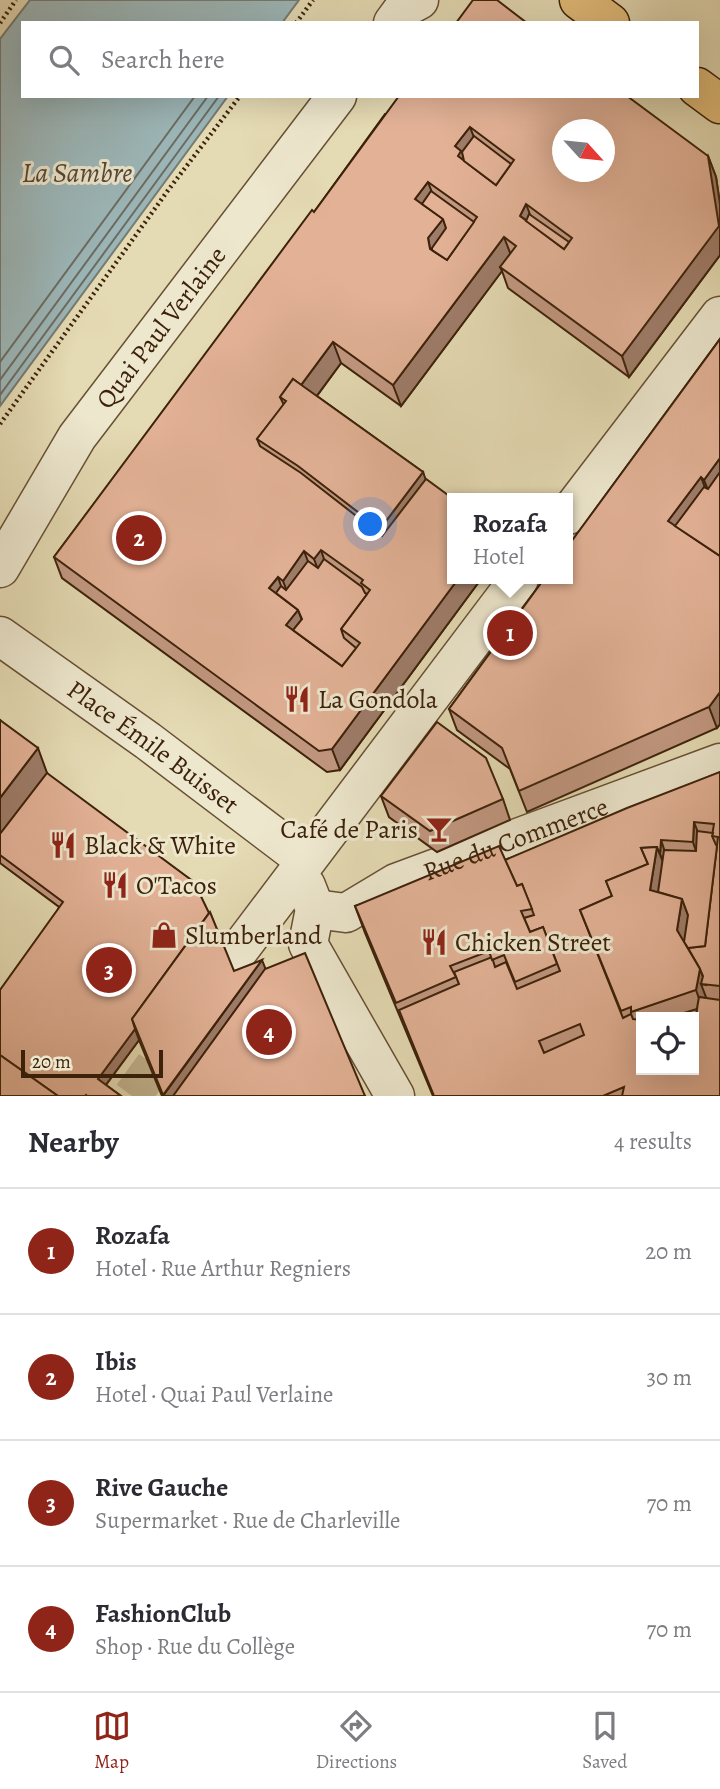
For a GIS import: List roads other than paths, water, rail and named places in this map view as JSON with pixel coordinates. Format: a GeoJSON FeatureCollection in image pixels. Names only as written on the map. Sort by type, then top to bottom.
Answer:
{"type":"FeatureCollection","features":[{"type":"Feature","properties":{"kind":"main road"},"geometry":{"type":"LineString","coordinates":[[579,0],[607,21]]}},
{"type":"Feature","properties":{"kind":"main road"},"geometry":{"type":"LineString","coordinates":[[699,88],[720,104]]}},
{"type":"Feature","properties":{"kind":"street"},"geometry":{"type":"LineString","coordinates":[[394,21],[404,8],[418,0]]}},
{"type":"Feature","properties":{"kind":"street","name":"Quai Paul Verlaine"},"geometry":{"type":"LineString","coordinates":[[0,568],[77,437],[335,98]]}},
{"type":"Feature","properties":{"kind":"street"},"geometry":{"type":"LineString","coordinates":[[573,508],[720,316]]}},
{"type":"Feature","properties":{"kind":"street"},"geometry":{"type":"LineString","coordinates":[[230,962],[515,584]]}},
{"type":"Feature","properties":{"kind":"street","name":"Place Émile Buisset"},"geometry":{"type":"LineString","coordinates":[[0,636],[148,741],[305,860]]}},
{"type":"Feature","properties":{"kind":"street","name":"Rue du Commerce"},"geometry":{"type":"LineString","coordinates":[[315,909],[346,913],[396,883],[720,763]]}},
{"type":"Feature","properties":{"kind":"street"},"geometry":{"type":"LineString","coordinates":[[305,860],[303,880],[315,909],[308,944],[396,1096]]}},
{"type":"Feature","properties":{"kind":"water","name":"La Sambre"},"geometry":{"type":"Polygon","coordinates":[[[30,0],[299,0],[283,21],[21,21],[21,98],[227,98],[0,406],[0,39],[30,0]]]}},
{"type":"Feature","properties":{"kind":"tunnel"},"geometry":{"type":"LineString","coordinates":[[132,1096],[181,1029]]}},
{"type":"Feature","properties":{"kind":"place","name":"Ibis"},"geometry":{"type":"Point","coordinates":[139,538]}},
{"type":"Feature","properties":{"kind":"place","name":"Rozafa"},"geometry":{"type":"Point","coordinates":[510,633]}},
{"type":"Feature","properties":{"kind":"place","name":"La Gondola"},"geometry":{"type":"Point","coordinates":[297,699]}},
{"type":"Feature","properties":{"kind":"place","name":"Café de Paris"},"geometry":{"type":"Point","coordinates":[439,829]}},
{"type":"Feature","properties":{"kind":"place","name":"Black & White"},"geometry":{"type":"Point","coordinates":[63,845]}},
{"type":"Feature","properties":{"kind":"place","name":"O'Tacos"},"geometry":{"type":"Point","coordinates":[115,885]}},
{"type":"Feature","properties":{"kind":"place","name":"Slumberland"},"geometry":{"type":"Point","coordinates":[164,935]}},
{"type":"Feature","properties":{"kind":"place","name":"Chicken Street"},"geometry":{"type":"Point","coordinates":[434,942]}},
{"type":"Feature","properties":{"kind":"place","name":"Rive Gauche"},"geometry":{"type":"Point","coordinates":[109,970]}},
{"type":"Feature","properties":{"kind":"place","name":"FashionClub"},"geometry":{"type":"Point","coordinates":[269,1032]}}]}
